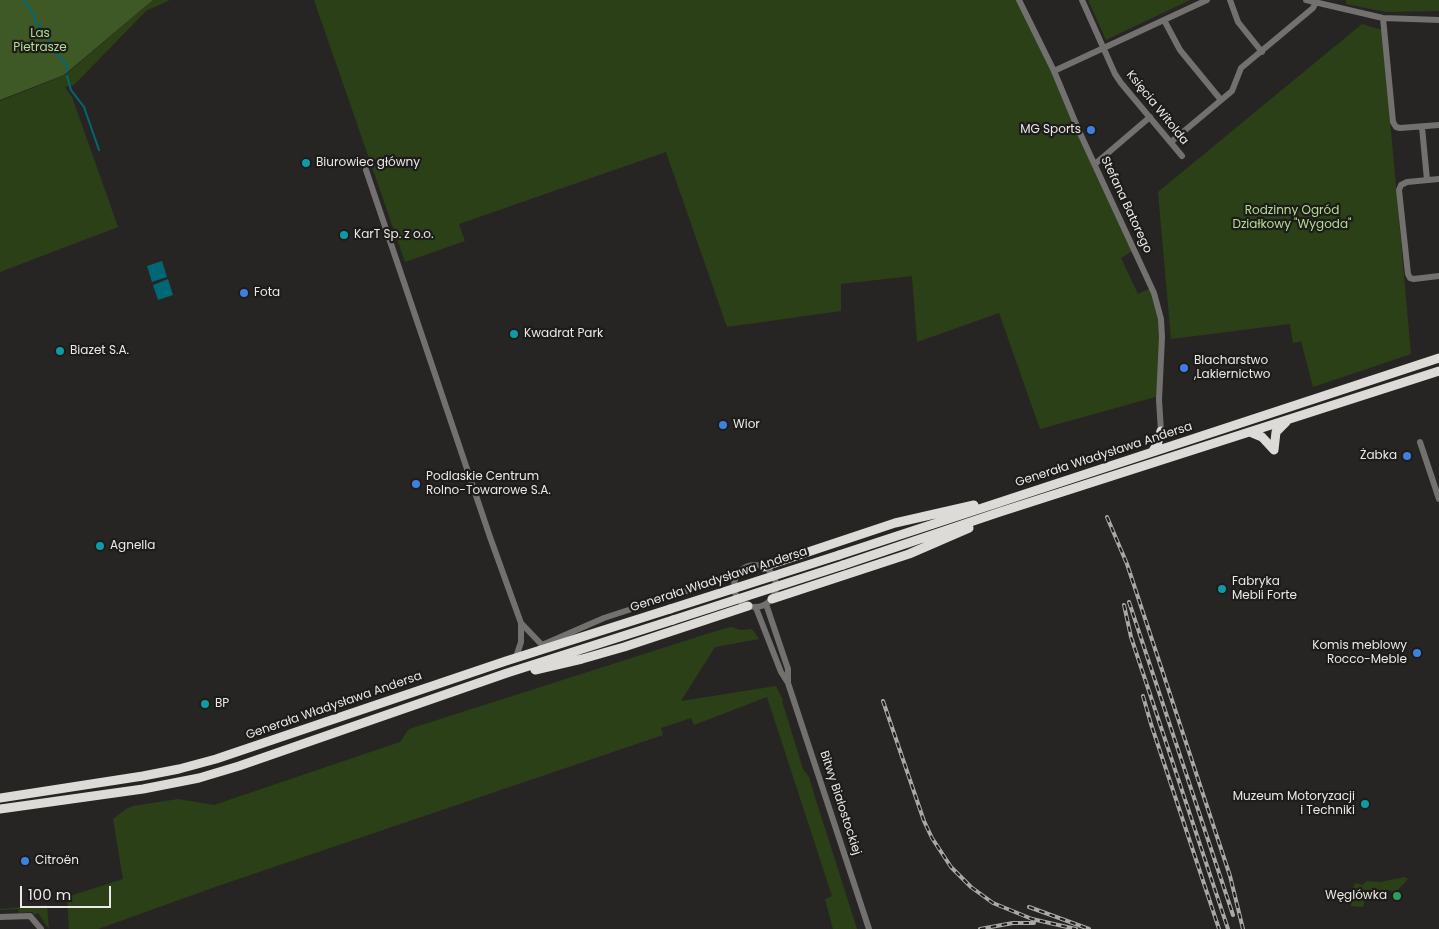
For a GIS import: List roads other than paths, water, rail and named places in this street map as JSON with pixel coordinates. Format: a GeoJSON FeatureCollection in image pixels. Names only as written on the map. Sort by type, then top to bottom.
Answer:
{"type":"FeatureCollection","features":[{"type":"Feature","properties":{"kind":"highway","name":"Generała Władysława Andersa"},"geometry":{"type":"LineString","coordinates":[[0,798],[143,776],[197,764],[506,661],[839,555],[1439,358]]}},
{"type":"Feature","properties":{"kind":"highway","name":"Generała Władysława Andersa"},"geometry":{"type":"LineString","coordinates":[[0,809],[143,789],[198,778],[239,766],[507,674],[1000,512],[1439,371]]}},
{"type":"Feature","properties":{"kind":"highway"},"geometry":{"type":"LineString","coordinates":[[1250,432],[1262,437],[1274,450],[1276,432],[1287,420]]}},
{"type":"Feature","properties":{"kind":"highway"},"geometry":{"type":"LineString","coordinates":[[1161,431],[1165,436],[1179,443]]}},
{"type":"Feature","properties":{"kind":"highway"},"geometry":{"type":"LineString","coordinates":[[1152,452],[1157,445],[1161,431]]}},
{"type":"Feature","properties":{"kind":"highway"},"geometry":{"type":"LineString","coordinates":[[763,567],[908,519],[978,504],[999,502]]}},
{"type":"Feature","properties":{"kind":"highway"},"geometry":{"type":"LineString","coordinates":[[769,602],[909,554],[1000,512]]}},
{"type":"Feature","properties":{"kind":"highway"},"geometry":{"type":"LineString","coordinates":[[507,674],[526,672],[599,654],[752,607]]}},
{"type":"Feature","properties":{"kind":"highway"},"geometry":{"type":"LineString","coordinates":[[506,661],[518,654],[542,645]]}},
{"type":"Feature","properties":{"kind":"street","name":"Stefana Batorego"},"geometry":{"type":"LineString","coordinates":[[1019,0],[1054,71],[1154,292],[1161,319],[1162,338],[1159,400],[1161,431]]}},
{"type":"Feature","properties":{"kind":"street","name":"Księcia Witolda"},"geometry":{"type":"LineString","coordinates":[[1082,0],[1121,83],[1182,156]]}},
{"type":"Feature","properties":{"kind":"street"},"geometry":{"type":"LineString","coordinates":[[1054,71],[1207,0]]}},
{"type":"Feature","properties":{"kind":"street"},"geometry":{"type":"LineString","coordinates":[[1230,0],[1238,22],[1262,52]]}},
{"type":"Feature","properties":{"kind":"street"},"geometry":{"type":"LineString","coordinates":[[1306,0],[1383,18],[1439,20]]}},
{"type":"Feature","properties":{"kind":"street"},"geometry":{"type":"LineString","coordinates":[[1171,142],[1235,87],[1241,68],[1313,8],[1316,2]]}},
{"type":"Feature","properties":{"kind":"street"},"geometry":{"type":"LineString","coordinates":[[1383,18],[1393,122],[1396,127],[1400,128],[1439,125]]}},
{"type":"Feature","properties":{"kind":"street"},"geometry":{"type":"LineString","coordinates":[[1164,20],[1180,50],[1221,100]]}},
{"type":"Feature","properties":{"kind":"street"},"geometry":{"type":"LineString","coordinates":[[1095,164],[1150,117]]}},
{"type":"Feature","properties":{"kind":"street"},"geometry":{"type":"LineString","coordinates":[[1422,127],[1427,180]]}},
{"type":"Feature","properties":{"kind":"street"},"geometry":{"type":"LineString","coordinates":[[366,170],[521,623],[518,654]]}},
{"type":"Feature","properties":{"kind":"street"},"geometry":{"type":"LineString","coordinates":[[1439,178],[1407,182],[1401,184],[1399,190],[1408,274],[1410,278],[1414,279],[1439,276]]}},
{"type":"Feature","properties":{"kind":"street"},"geometry":{"type":"LineString","coordinates":[[1420,442],[1439,499]]}},
{"type":"Feature","properties":{"kind":"street"},"geometry":{"type":"LineString","coordinates":[[521,623],[542,645],[604,618],[738,574],[750,566],[763,567],[772,573],[776,589],[769,602],[752,607],[740,601],[735,592],[734,583],[738,574]]}},
{"type":"Feature","properties":{"kind":"street","name":"Bitwy Białostockiej"},"geometry":{"type":"LineString","coordinates":[[769,602],[788,669],[788,683]]}},
{"type":"Feature","properties":{"kind":"street","name":"Bitwy Białostockiej"},"geometry":{"type":"LineString","coordinates":[[752,607],[781,672],[788,683],[869,929]]}},
{"type":"Feature","properties":{"kind":"street"},"geometry":{"type":"LineString","coordinates":[[0,917],[30,916],[41,929]]}},
{"type":"Feature","properties":{"kind":"water"},"geometry":{"type":"Polygon","coordinates":[[[162,261],[167,277],[152,282],[147,266],[162,261]]]}},
{"type":"Feature","properties":{"kind":"water"},"geometry":{"type":"Polygon","coordinates":[[[168,279],[173,295],[158,300],[153,285],[168,279]]]}},
{"type":"Feature","properties":{"kind":"waterway"},"geometry":{"type":"LineString","coordinates":[[24,0],[35,17],[35,23],[47,35],[50,46],[67,65],[66,72]]}},
{"type":"Feature","properties":{"kind":"waterway"},"geometry":{"type":"LineString","coordinates":[[67,76],[71,90],[84,107],[99,150]]}},
{"type":"Feature","properties":{"kind":"railway"},"geometry":{"type":"LineString","coordinates":[[1107,517],[1127,564],[1230,876],[1243,929]]}},
{"type":"Feature","properties":{"kind":"railway"},"geometry":{"type":"LineString","coordinates":[[1129,602],[1233,915]]}},
{"type":"Feature","properties":{"kind":"railway"},"geometry":{"type":"LineString","coordinates":[[1124,605],[1131,637],[1228,929]]}},
{"type":"Feature","properties":{"kind":"railway"},"geometry":{"type":"LineString","coordinates":[[1143,696],[1219,929]]}},
{"type":"Feature","properties":{"kind":"railway"},"geometry":{"type":"LineString","coordinates":[[883,701],[924,821],[932,838],[951,867],[971,887],[993,903],[1032,919],[1076,929]]}},
{"type":"Feature","properties":{"kind":"railway"},"geometry":{"type":"LineString","coordinates":[[1029,907],[1089,929]]}},
{"type":"Feature","properties":{"kind":"railway"},"geometry":{"type":"LineString","coordinates":[[980,929],[1013,923],[1034,923]]}},
{"type":"Feature","properties":{"kind":"place","name":"MG Sports"},"geometry":{"type":"Point","coordinates":[1091,130]}},
{"type":"Feature","properties":{"kind":"place","name":"Biurowiec główny"},"geometry":{"type":"Point","coordinates":[306,163]}},
{"type":"Feature","properties":{"kind":"place","name":"KarT Sp. z o.o."},"geometry":{"type":"Point","coordinates":[344,235]}},
{"type":"Feature","properties":{"kind":"place","name":"Fota"},"geometry":{"type":"Point","coordinates":[244,293]}},
{"type":"Feature","properties":{"kind":"place","name":"Kwadrat Park"},"geometry":{"type":"Point","coordinates":[514,334]}},
{"type":"Feature","properties":{"kind":"place","name":"Biazet S.A."},"geometry":{"type":"Point","coordinates":[60,351]}},
{"type":"Feature","properties":{"kind":"place","name":"Blacharstwo ,Lakiernictwo"},"geometry":{"type":"Point","coordinates":[1184,368]}},
{"type":"Feature","properties":{"kind":"place","name":"Wior"},"geometry":{"type":"Point","coordinates":[723,425]}},
{"type":"Feature","properties":{"kind":"place","name":"Żabka"},"geometry":{"type":"Point","coordinates":[1407,456]}},
{"type":"Feature","properties":{"kind":"place","name":"Podlaskie Centrum Rolno-Towarowe S.A."},"geometry":{"type":"Point","coordinates":[416,484]}},
{"type":"Feature","properties":{"kind":"place","name":"Agnella"},"geometry":{"type":"Point","coordinates":[100,546]}},
{"type":"Feature","properties":{"kind":"place","name":"Fabryka Mebli Forte"},"geometry":{"type":"Point","coordinates":[1222,589]}},
{"type":"Feature","properties":{"kind":"place","name":"Komis meblowy Rocco-Meble"},"geometry":{"type":"Point","coordinates":[1417,653]}},
{"type":"Feature","properties":{"kind":"place","name":"BP"},"geometry":{"type":"Point","coordinates":[205,704]}},
{"type":"Feature","properties":{"kind":"place","name":"Muzeum Motoryzacji i Techniki"},"geometry":{"type":"Point","coordinates":[1365,804]}},
{"type":"Feature","properties":{"kind":"place","name":"Citroën"},"geometry":{"type":"Point","coordinates":[25,861]}},
{"type":"Feature","properties":{"kind":"place","name":"Węglówka"},"geometry":{"type":"Point","coordinates":[1397,896]}},
{"type":"Feature","properties":{"kind":"park label","name":"Las Pietrasze"},"geometry":{"type":"Point","coordinates":[40,41]}},
{"type":"Feature","properties":{"kind":"park label","name":"Rodzinny Ogród Działkowy \"Wygoda\""},"geometry":{"type":"Point","coordinates":[1292,218]}}]}
